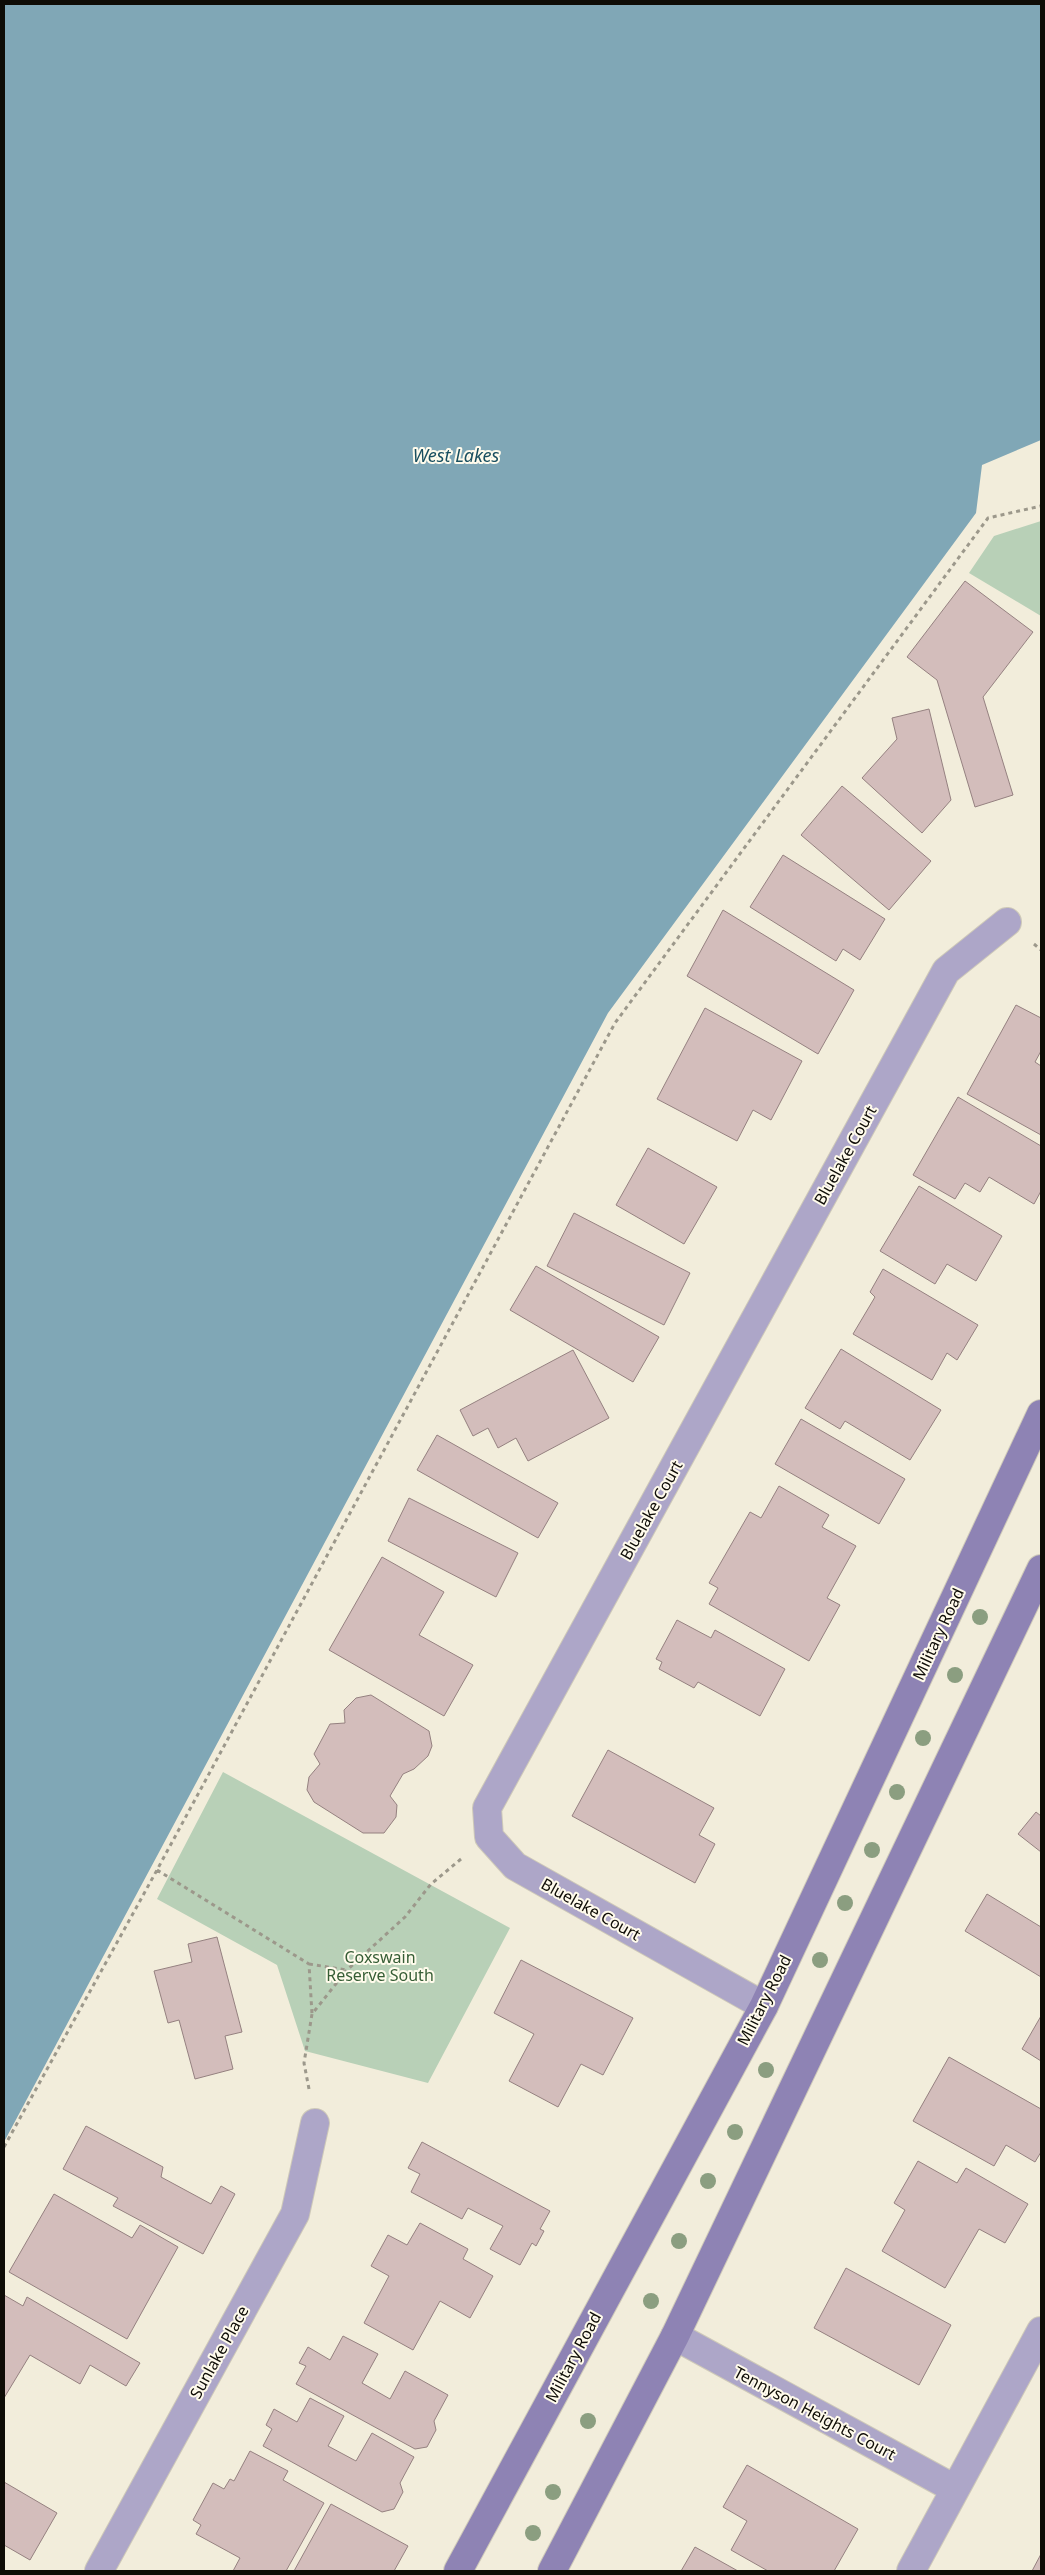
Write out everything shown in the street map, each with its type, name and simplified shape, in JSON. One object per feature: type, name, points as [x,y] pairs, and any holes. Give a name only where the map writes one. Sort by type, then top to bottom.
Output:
[{"type":"main road","name":"Military Road","points":[[458,2571],[764,2006],[1041,1414]]},
{"type":"main road","points":[[552,2571],[675,2336],[1041,1569]]},
{"type":"street","name":"Bluelake Court","points":[[764,2006],[516,1866],[489,1837],[487,1808],[946,971],[1007,922]]},
{"type":"street","name":"Sunlake Place","points":[[99,2571],[295,2214],[315,2123]]},
{"type":"street","points":[[911,2571],[1041,2331]]},
{"type":"street","name":"Tennyson Heights Court","points":[[675,2336],[955,2489]]},
{"type":"path","points":[[4,2147],[157,1870],[615,1023],[988,518],[1041,506]]},
{"type":"path","points":[[312,2014],[347,1970],[405,1917],[431,1884],[489,1837]]},
{"type":"path","points":[[157,1870],[309,1964],[347,1970]]},
{"type":"path","points":[[309,1964],[312,2014],[304,2063],[315,2123]]},
{"type":"green space","points":[[1041,521],[1041,616],[969,573],[994,536]]},
{"type":"green space","name":"Coxswain Reserve South","points":[[223,1772],[510,1928],[428,2083],[305,2051],[277,1965],[157,1899]]},
{"type":"water","name":"West Lakes","points":[[4,4],[1041,4],[1041,440],[982,465],[976,513],[608,1013],[4,2142]]},
{"type":"building","points":[[965,581],[1033,632],[983,697],[1013,795],[975,807],[937,680],[907,657]]},
{"type":"building","points":[[929,709],[951,800],[922,833],[862,778],[897,739],[892,718]]},
{"type":"building","points":[[842,786],[931,861],[889,910],[801,835]]},
{"type":"building","points":[[783,855],[885,919],[860,960],[843,949],[836,961],[750,907]]},
{"type":"building","points":[[723,910],[854,990],[818,1054],[687,976]]},
{"type":"building","points":[[1016,1005],[1041,1018],[1041,1051],[1035,1062],[1041,1066],[1041,1135],[967,1094]]},
{"type":"building","points":[[705,1008],[802,1061],[771,1120],[753,1110],[737,1141],[657,1099]]},
{"type":"building","points":[[958,1097],[1041,1146],[1041,1191],[1034,1204],[989,1177],[980,1192],[965,1183],[955,1199],[913,1175]]},
{"type":"building","points":[[648,1148],[717,1187],[684,1244],[616,1205]]},
{"type":"building","points":[[919,1186],[1002,1236],[976,1281],[947,1264],[935,1284],[880,1251]]},
{"type":"building","points":[[574,1213],[690,1273],[664,1325],[547,1266]]},
{"type":"building","points":[[536,1266],[659,1337],[633,1382],[510,1310]]},
{"type":"building","points":[[883,1269],[978,1325],[957,1360],[947,1353],[932,1380],[853,1334],[875,1297],[870,1292]]},
{"type":"building","points":[[841,1349],[941,1410],[910,1460],[845,1421],[840,1429],[805,1408]]},
{"type":"building","points":[[573,1350],[609,1418],[528,1461],[516,1438],[498,1448],[488,1428],[473,1436],[460,1410]]},
{"type":"building","points":[[801,1419],[905,1479],[879,1524],[775,1464]]},
{"type":"building","points":[[437,1435],[558,1503],[538,1538],[417,1470]]},
{"type":"building","points":[[779,1486],[829,1515],[822,1527],[856,1546],[827,1598],[840,1605],[809,1661],[709,1604],[718,1588],[709,1583],[750,1512],[761,1518]]},
{"type":"building","points":[[409,1498],[518,1553],[496,1597],[388,1541]]},
{"type":"building","points":[[382,1557],[444,1592],[419,1635],[473,1665],[444,1716],[329,1650]]},
{"type":"building","points":[[677,1620],[711,1638],[715,1630],[785,1669],[760,1716],[698,1682],[694,1688],[659,1669],[662,1662],[656,1659]]},
{"type":"building","points":[[371,1695],[429,1731],[432,1746],[428,1756],[414,1769],[403,1774],[390,1796],[397,1805],[396,1817],[384,1833],[363,1833],[314,1802],[307,1790],[309,1777],[320,1764],[314,1754],[330,1724],[345,1723],[344,1710],[356,1698]]},
{"type":"building","points":[[608,1750],[714,1808],[699,1835],[715,1844],[695,1883],[572,1816]]},
{"type":"building","points":[[1036,1812],[1041,1816],[1041,1852],[1018,1834]]},
{"type":"building","points":[[987,1894],[1041,1927],[1041,1977],[965,1931]]},
{"type":"building","points":[[217,1937],[242,2032],[225,2036],[233,2069],[195,2079],[179,2020],[168,2023],[154,1971],[192,1962],[188,1944]]},
{"type":"building","points":[[521,1960],[633,2018],[603,2075],[581,2064],[558,2107],[509,2081],[534,2034],[494,2013]]},
{"type":"building","points":[[1041,2016],[1041,2061],[1022,2049]]},
{"type":"building","points":[[949,2057],[1041,2109],[1041,2152],[1035,2162],[1006,2145],[994,2166],[913,2121]]},
{"type":"building","points":[[86,2126],[163,2167],[161,2177],[211,2204],[221,2186],[235,2194],[203,2254],[113,2206],[118,2198],[63,2169]]},
{"type":"building","points":[[422,2142],[550,2211],[540,2229],[544,2231],[536,2246],[532,2243],[520,2265],[490,2249],[503,2226],[468,2208],[462,2219],[411,2192],[420,2174],[408,2168]]},
{"type":"building","points":[[918,2161],[957,2183],[966,2168],[1028,2204],[1005,2243],[979,2229],[945,2288],[882,2251],[905,2210],[894,2203]]},
{"type":"building","points":[[54,2194],[132,2238],[140,2225],[178,2247],[127,2339],[9,2272]]},
{"type":"building","points":[[420,2223],[468,2249],[463,2259],[493,2276],[470,2318],[440,2301],[413,2350],[364,2323],[389,2276],[371,2266],[388,2235],[407,2245]]},
{"type":"building","points":[[846,2268],[951,2325],[919,2385],[814,2328]]},
{"type":"building","points":[[4,2295],[23,2306],[27,2297],[140,2363],[126,2386],[90,2365],[80,2384],[30,2355],[4,2398]]},
{"type":"building","points":[[343,2336],[378,2354],[362,2383],[390,2399],[405,2371],[448,2395],[434,2421],[436,2430],[427,2447],[415,2449],[296,2384],[306,2366],[299,2363],[308,2347],[330,2360]]},
{"type":"building","points":[[310,2398],[344,2416],[328,2446],[356,2461],[372,2433],[414,2457],[400,2483],[403,2492],[394,2509],[382,2512],[263,2446],[272,2429],[266,2425],[274,2409],[297,2422]]},
{"type":"building","points":[[250,2451],[288,2471],[283,2480],[324,2503],[286,2571],[233,2571],[240,2558],[196,2534],[201,2525],[193,2520],[213,2483],[224,2489],[230,2479],[234,2481]]},
{"type":"building","points":[[747,2465],[858,2529],[834,2571],[768,2571],[731,2550],[747,2521],[723,2507]]},
{"type":"building","points":[[4,2482],[57,2513],[30,2560],[4,2545]]},
{"type":"building","points":[[331,2504],[408,2546],[394,2571],[294,2571]]},
{"type":"building","points":[[695,2547],[738,2571],[681,2571]]},
{"type":"building","points":[[1041,2554],[1041,2571],[1032,2571]]}]
